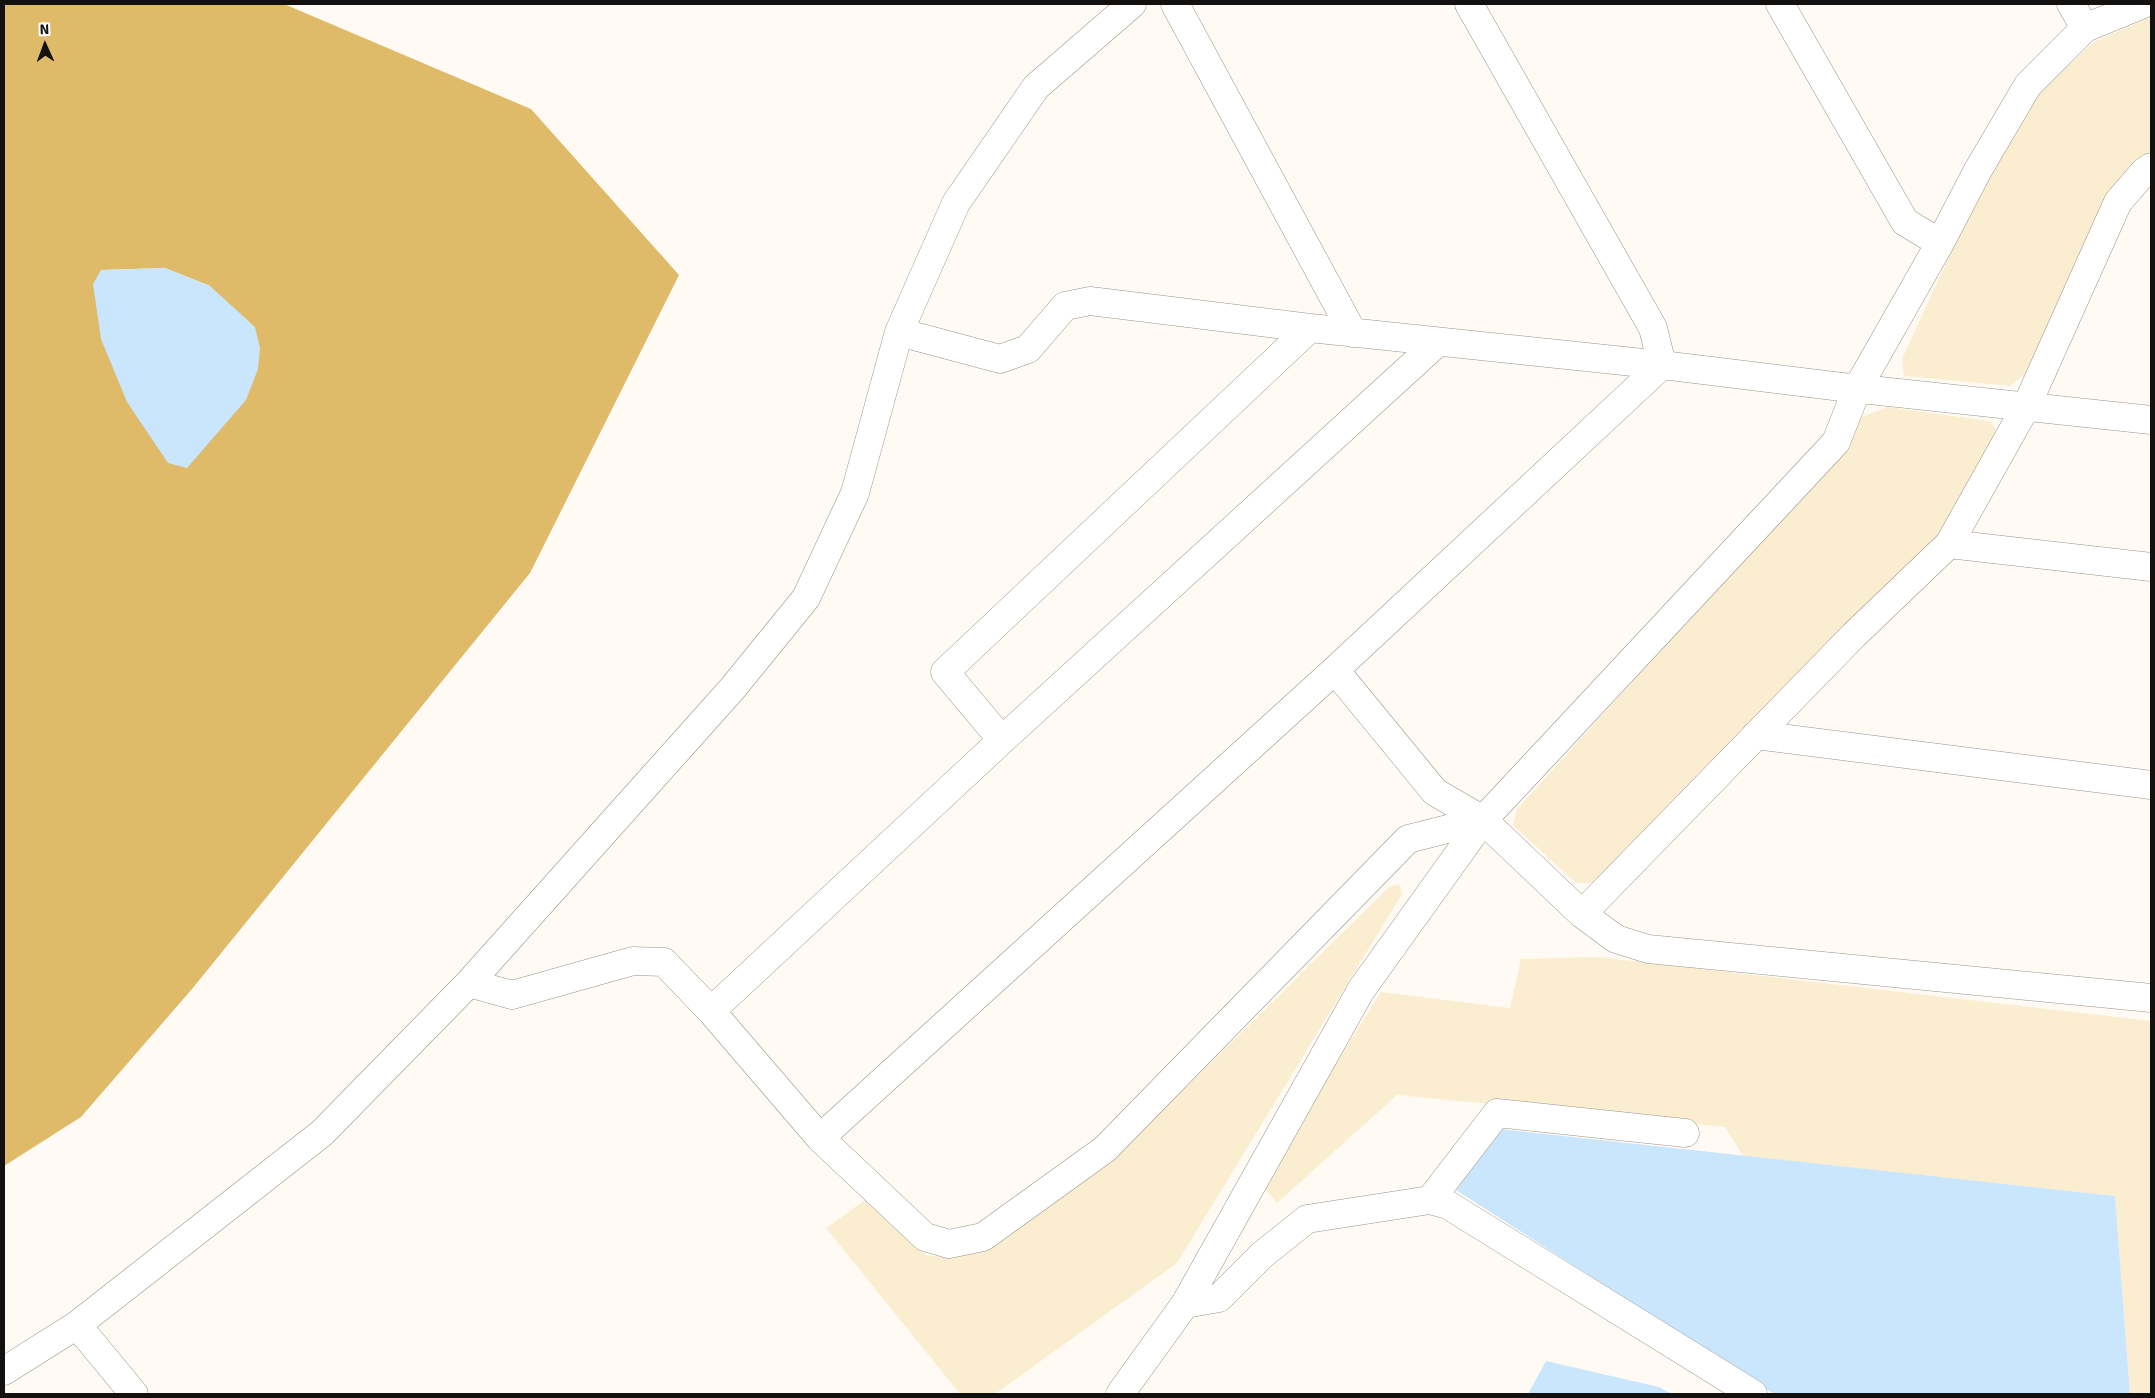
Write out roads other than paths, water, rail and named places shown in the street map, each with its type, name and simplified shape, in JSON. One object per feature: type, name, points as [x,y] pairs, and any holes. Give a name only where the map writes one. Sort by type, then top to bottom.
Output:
[{"type":"street","points":[[4,1372],[77,1325],[322,1133],[469,983],[732,689],[806,598],[855,493],[899,332],[956,204],[1036,87],[1132,4]]},
{"type":"street","points":[[1175,4],[1353,333]]},
{"type":"street","points":[[1469,4],[1653,328],[1662,365]]},
{"type":"street","points":[[1780,4],[1905,222],[1940,243]]},
{"type":"street","points":[[2072,4],[2085,28]]},
{"type":"street","points":[[1120,1394],[1185,1304],[1361,990],[1483,820],[1836,442],[1857,389],[1940,243],[1978,170],[2028,85],[2085,28],[2143,4]]},
{"type":"street","points":[[1582,914],[1854,635],[1949,544],[2027,405],[2118,202],[2149,170]]},
{"type":"street","points":[[899,332],[1000,359],[1028,349],[1066,306],[1090,301],[1353,333],[1662,365],[1857,389],[2027,405],[2151,420]]},
{"type":"street","points":[[1002,740],[945,672],[1310,328]]},
{"type":"street","points":[[711,1011],[1002,740],[1438,342]]},
{"type":"street","points":[[820,1138],[1335,670],[1662,365]]},
{"type":"street","points":[[1949,544],[2151,567]]},
{"type":"street","points":[[1335,670],[1435,792],[1483,820],[1582,914],[1616,939],[1648,949],[2151,998]]},
{"type":"street","points":[[1756,735],[2151,785]]},
{"type":"street","points":[[469,983],[512,995],[633,961],[664,962],[711,1011],[820,1138],[925,1237],[949,1244],[983,1237],[1105,1149],[1408,839],[1483,820]]},
{"type":"street","points":[[1430,1200],[1497,1113],[1685,1133]]},
{"type":"street","points":[[1185,1304],[1219,1298],[1262,1255],[1307,1219],[1430,1200],[1448,1205],[1753,1394]]},
{"type":"street","points":[[77,1325],[134,1394]]},
{"type":"water","points":[[165,268],[210,286],[255,327],[260,348],[258,369],[246,400],[187,468],[168,463],[127,402],[101,339],[93,284],[101,270]]},
{"type":"water","points":[[1499,1129],[2115,1196],[2130,1394],[1774,1394],[1456,1190]]},
{"type":"water","points":[[1546,1361],[1659,1387],[1672,1394],[1528,1394]]}]
